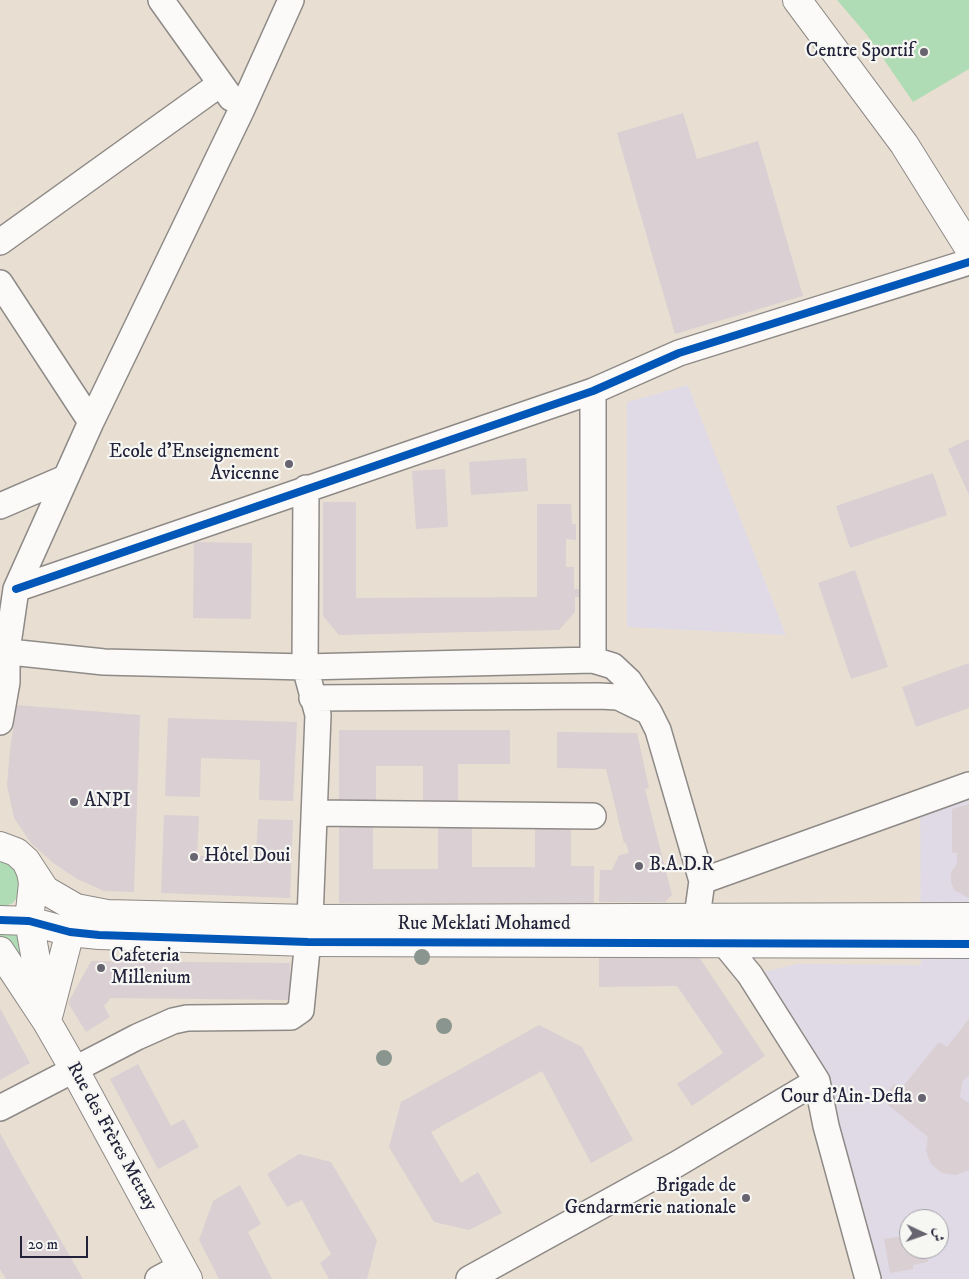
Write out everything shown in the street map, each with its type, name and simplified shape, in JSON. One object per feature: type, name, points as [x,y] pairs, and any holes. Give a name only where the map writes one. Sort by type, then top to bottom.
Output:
[{"type":"street","points":[[161,0],[241,111]]},
{"type":"street","points":[[0,722],[6,682],[4,651],[16,589],[91,422],[241,111],[291,0]]},
{"type":"street","points":[[797,0],[904,144],[969,248]]},
{"type":"street","points":[[0,242],[220,84]]},
{"type":"street","points":[[16,589],[593,391],[679,353],[969,262]]},
{"type":"street","points":[[0,283],[91,422]]},
{"type":"street","points":[[593,391],[594,660]]},
{"type":"street","points":[[0,506],[65,478]]},
{"type":"street","points":[[0,1108],[74,1069],[173,1021],[187,1018],[291,1017],[301,1010],[309,930],[318,716],[305,667],[306,488]]},
{"type":"street","points":[[4,651],[104,662],[305,667],[594,660],[613,666],[629,681],[658,730],[702,881],[697,917]]},
{"type":"street","points":[[312,698],[600,696],[618,697],[648,712]]},
{"type":"street","points":[[702,881],[969,784]]},
{"type":"street","points":[[315,813],[593,816]]},
{"type":"street","points":[[8,849],[31,872],[32,894],[29,921],[46,1022]]},
{"type":"street","name":"Rue Meklati Mohamed","points":[[8,849],[45,890],[76,908],[107,914],[309,930],[723,942],[969,944]]},
{"type":"street","points":[[0,920],[20,912],[32,894]]},
{"type":"street","name":"Rue Meklati Mohamed","points":[[0,920],[29,921],[70,932],[99,935],[697,917],[969,917]]},
{"type":"street","points":[[46,1022],[70,932]]},
{"type":"street","points":[[723,942],[750,975],[817,1081],[826,1126],[868,1279]]},
{"type":"street","name":"Rue des Frères Mettay","points":[[0,951],[74,1069],[185,1272]]},
{"type":"street","points":[[469,1279],[677,1164],[817,1081]]},
{"type":"street","points":[[158,1279],[185,1272]]},
{"type":"shaded area","points":[[688,385],[786,635],[627,627],[627,402]]},
{"type":"shaded area","points":[[969,785],[969,1279],[868,1279],[826,1126],[750,975],[797,964],[921,965],[920,802]]},
{"type":"green space","name":"Centre Sportif","points":[[837,0],[969,0],[969,69],[913,102],[867,35]]},
{"type":"green space","points":[[0,857],[13,863],[21,878],[18,896],[13,903],[0,908]]},
{"type":"green space","points":[[0,932],[25,935],[31,990],[0,939]]},
{"type":"building","points":[[683,113],[697,159],[758,141],[803,296],[675,334],[617,133]]},
{"type":"building","points":[[969,439],[969,495],[948,449]]},
{"type":"building","points":[[526,458],[528,491],[471,495],[469,462]]},
{"type":"building","points":[[445,469],[448,527],[416,529],[412,471]]},
{"type":"building","points":[[933,473],[947,515],[850,548],[836,506]]},
{"type":"building","points":[[323,502],[356,502],[356,598],[537,597],[537,504],[571,504],[572,524],[576,524],[576,540],[566,539],[566,567],[574,567],[574,589],[579,589],[579,597],[575,597],[575,612],[559,630],[339,635],[323,616]]},
{"type":"building","points":[[194,542],[252,543],[251,619],[193,618]]},
{"type":"building","points":[[855,570],[888,667],[851,679],[818,583]]},
{"type":"building","points":[[969,663],[969,708],[916,727],[902,687]]},
{"type":"building","name":"ANPI","points":[[17,705],[140,715],[134,892],[104,891],[77,879],[52,862],[31,843],[14,818],[7,785]]},
{"type":"building","points":[[168,718],[297,722],[293,801],[259,800],[260,760],[201,758],[200,797],[165,796]]},
{"type":"building","points":[[339,730],[510,730],[510,764],[458,764],[458,805],[423,805],[423,766],[376,766],[376,802],[339,802]]},
{"type":"building","points":[[557,732],[637,733],[649,788],[645,789],[672,895],[665,902],[599,902],[600,870],[612,870],[619,855],[629,853],[626,843],[624,843],[606,769],[557,768]]},
{"type":"building","points":[[969,804],[969,898],[954,890],[951,872],[957,864],[957,853],[952,853],[952,809]]},
{"type":"building","name":"Hôtel Doui","points":[[164,815],[199,816],[197,856],[256,858],[258,819],[293,820],[290,898],[161,893]]},
{"type":"building","points":[[339,827],[373,827],[373,869],[438,869],[438,828],[472,828],[472,867],[535,867],[535,827],[571,827],[571,866],[594,866],[594,903],[339,903]]},
{"type":"building","points":[[697,954],[765,1056],[692,1106],[677,1084],[723,1053],[677,986],[599,987],[599,955]]},
{"type":"building","points":[[91,961],[290,963],[290,1000],[111,998],[104,1006],[110,1017],[86,1032],[68,1003]]},
{"type":"building","points":[[0,1008],[30,1063],[0,1080]]},
{"type":"building","name":"Cour d'Ain-Defla","points":[[969,1019],[969,1075],[962,1082],[960,1097],[969,1103],[969,1170],[956,1175],[942,1173],[931,1164],[926,1151],[928,1137],[882,1100],[894,1084],[901,1089],[939,1042],[947,1047]]},
{"type":"building","points":[[539,1025],[582,1047],[633,1140],[591,1163],[542,1071],[431,1132],[461,1183],[478,1172],[502,1213],[469,1230],[434,1222],[389,1147],[401,1102]]},
{"type":"building","points":[[138,1064],[171,1126],[184,1119],[199,1147],[158,1169],[110,1079]]},
{"type":"building","points":[[0,1133],[83,1279],[6,1279],[0,1269]]},
{"type":"building","points":[[299,1154],[331,1162],[377,1240],[367,1279],[329,1279],[320,1263],[331,1254],[302,1200],[287,1207],[267,1174]]},
{"type":"building","points":[[240,1185],[261,1224],[248,1232],[272,1279],[219,1279],[199,1240],[213,1201]]},
{"type":"building","points":[[899,1237],[899,1259],[928,1259],[928,1262],[913,1265],[913,1269],[890,1273],[884,1239]]},
{"type":"cycle path","points":[[16,589],[593,391],[679,353],[969,262]]},
{"type":"cycle path","points":[[0,920],[29,921],[70,932],[99,935],[308,942],[969,944]]},
{"type":"place","name":"Centre Sportif","points":[[924,52]]},
{"type":"place","name":"Ecole d'Enseignement Avicenne","points":[[289,464]]},
{"type":"place","name":"ANPI","points":[[74,802]]},
{"type":"place","name":"Hôtel Doui","points":[[194,857]]},
{"type":"place","name":"B.A.D.R","points":[[639,866]]},
{"type":"place","name":"Cafeteria Millenium","points":[[101,968]]},
{"type":"place","name":"Cour d'Ain-Defla","points":[[922,1098]]},
{"type":"place","name":"Brigade de Gendarmerie nationale","points":[[746,1198]]}]
